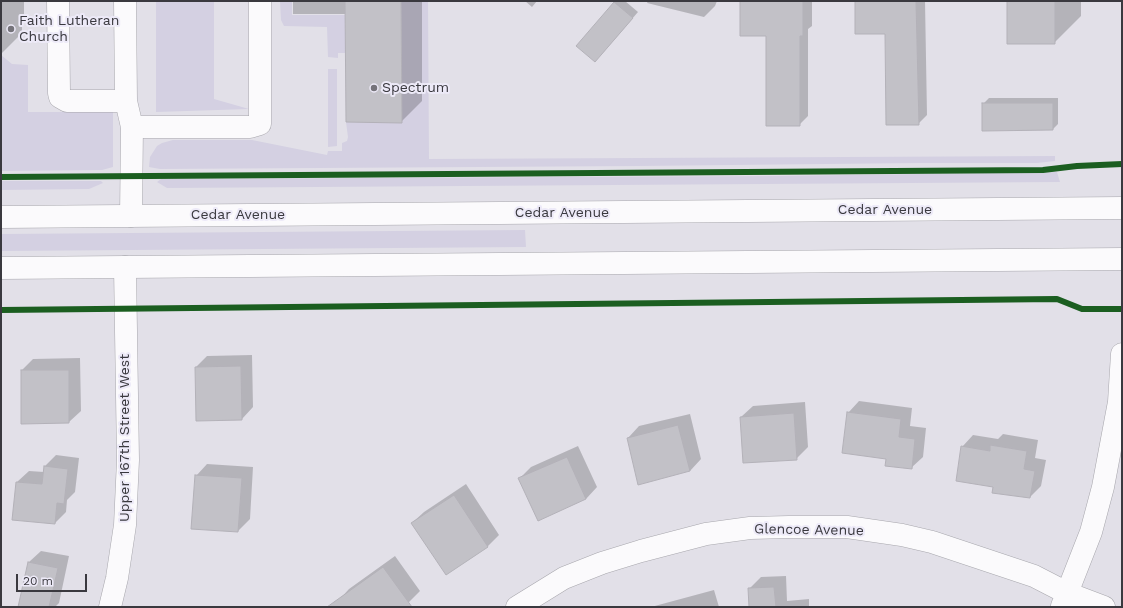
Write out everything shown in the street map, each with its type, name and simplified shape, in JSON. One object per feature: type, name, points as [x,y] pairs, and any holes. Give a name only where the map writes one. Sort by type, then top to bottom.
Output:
[{"type":"main road","points":[[58,1],[60,97],[67,101],[126,101]]},
{"type":"main road","points":[[125,1],[126,101],[132,127],[131,216]]},
{"type":"main road","points":[[132,127],[250,127],[260,124],[260,1]]},
{"type":"main road","name":"Cedar Avenue","points":[[1,217],[1122,208]]},
{"type":"main road","points":[[1,268],[1122,259]]},
{"type":"main road","name":"Upper 167th Street West","points":[[110,607],[117,578],[125,526],[128,460],[125,267]]},
{"type":"main road","points":[[1064,600],[1091,532],[1103,487],[1119,402],[1122,354]]},
{"type":"main road","name":"Glencoe Avenue","points":[[517,607],[564,578],[602,563],[641,551],[706,534],[750,528],[789,527],[847,527],[902,535],[984,558],[1034,576],[1064,600],[1104,607]]},
{"type":"shaded area","points":[[156,1],[214,1],[214,99],[249,109],[156,112]]},
{"type":"shaded area","points":[[280,1],[292,1],[292,15],[345,15],[346,53],[338,53],[338,58],[328,57],[327,27],[284,26],[281,20]]},
{"type":"shaded area","points":[[401,1],[428,1],[429,159],[1055,156],[1055,161],[1037,163],[638,166],[160,169],[149,167],[150,157],[157,146],[173,140],[252,140],[327,155],[328,151],[342,151],[342,143],[347,141],[348,137],[346,122],[402,122]]},
{"type":"shaded area","points":[[1,55],[12,64],[28,65],[28,112],[113,112],[113,167],[102,170],[1,171]]},
{"type":"shaded area","points":[[328,69],[337,69],[337,146],[328,147]]},
{"type":"shaded area","points":[[1057,172],[1060,182],[167,188],[157,182],[161,179],[778,176]]},
{"type":"shaded area","points":[[1,181],[101,181],[103,183],[89,189],[1,190]]},
{"type":"shaded area","points":[[525,230],[526,247],[1,251],[1,234]]},
{"type":"building","name":"Spectrum","points":[[345,1],[401,1],[402,123],[346,122]]},
{"type":"building","points":[[740,1],[803,1],[803,36],[800,36],[800,126],[766,126],[766,36],[740,36]]},
{"type":"building","points":[[855,1],[916,1],[919,125],[886,125],[885,34],[855,34]]},
{"type":"building","points":[[1007,1],[1055,1],[1055,44],[1007,44]]},
{"type":"building","points":[[614,2],[633,18],[595,62],[576,46]]},
{"type":"building","points":[[982,103],[1053,103],[1053,130],[982,131]]},
{"type":"building","points":[[241,366],[242,420],[196,421],[195,367]]},
{"type":"building","points":[[21,370],[69,370],[69,423],[21,424]]},
{"type":"building","points":[[847,412],[901,419],[899,437],[915,439],[912,469],[885,466],[886,459],[842,453]]},
{"type":"building","points":[[794,413],[797,460],[743,463],[740,417]]},
{"type":"building","points":[[678,425],[690,471],[638,485],[627,438]]},
{"type":"building","points":[[990,445],[1027,451],[1024,469],[1035,471],[1030,498],[992,493],[993,487],[956,481],[961,446],[990,451]]},
{"type":"building","points":[[567,457],[586,499],[538,521],[518,478]]},
{"type":"building","points":[[44,466],[68,469],[64,504],[57,503],[55,524],[12,520],[16,482],[42,484]]},
{"type":"building","points":[[195,475],[242,478],[238,532],[191,529]]},
{"type":"building","points":[[454,495],[488,547],[446,575],[411,523]]},
{"type":"building","points":[[28,562],[58,568],[49,607],[18,607]]},
{"type":"building","points":[[383,567],[412,607],[327,607]]},
{"type":"building","points":[[774,587],[776,607],[749,607],[748,588]]},
{"type":"cycle path","points":[[1,177],[1043,170],[1077,166],[1122,164]]},
{"type":"cycle path","points":[[1,310],[1057,299],[1082,309],[1122,309]]},
{"type":"place","name":"Faith Lutheran Church","points":[[11,29]]},
{"type":"place","name":"Spectrum","points":[[374,88]]}]
